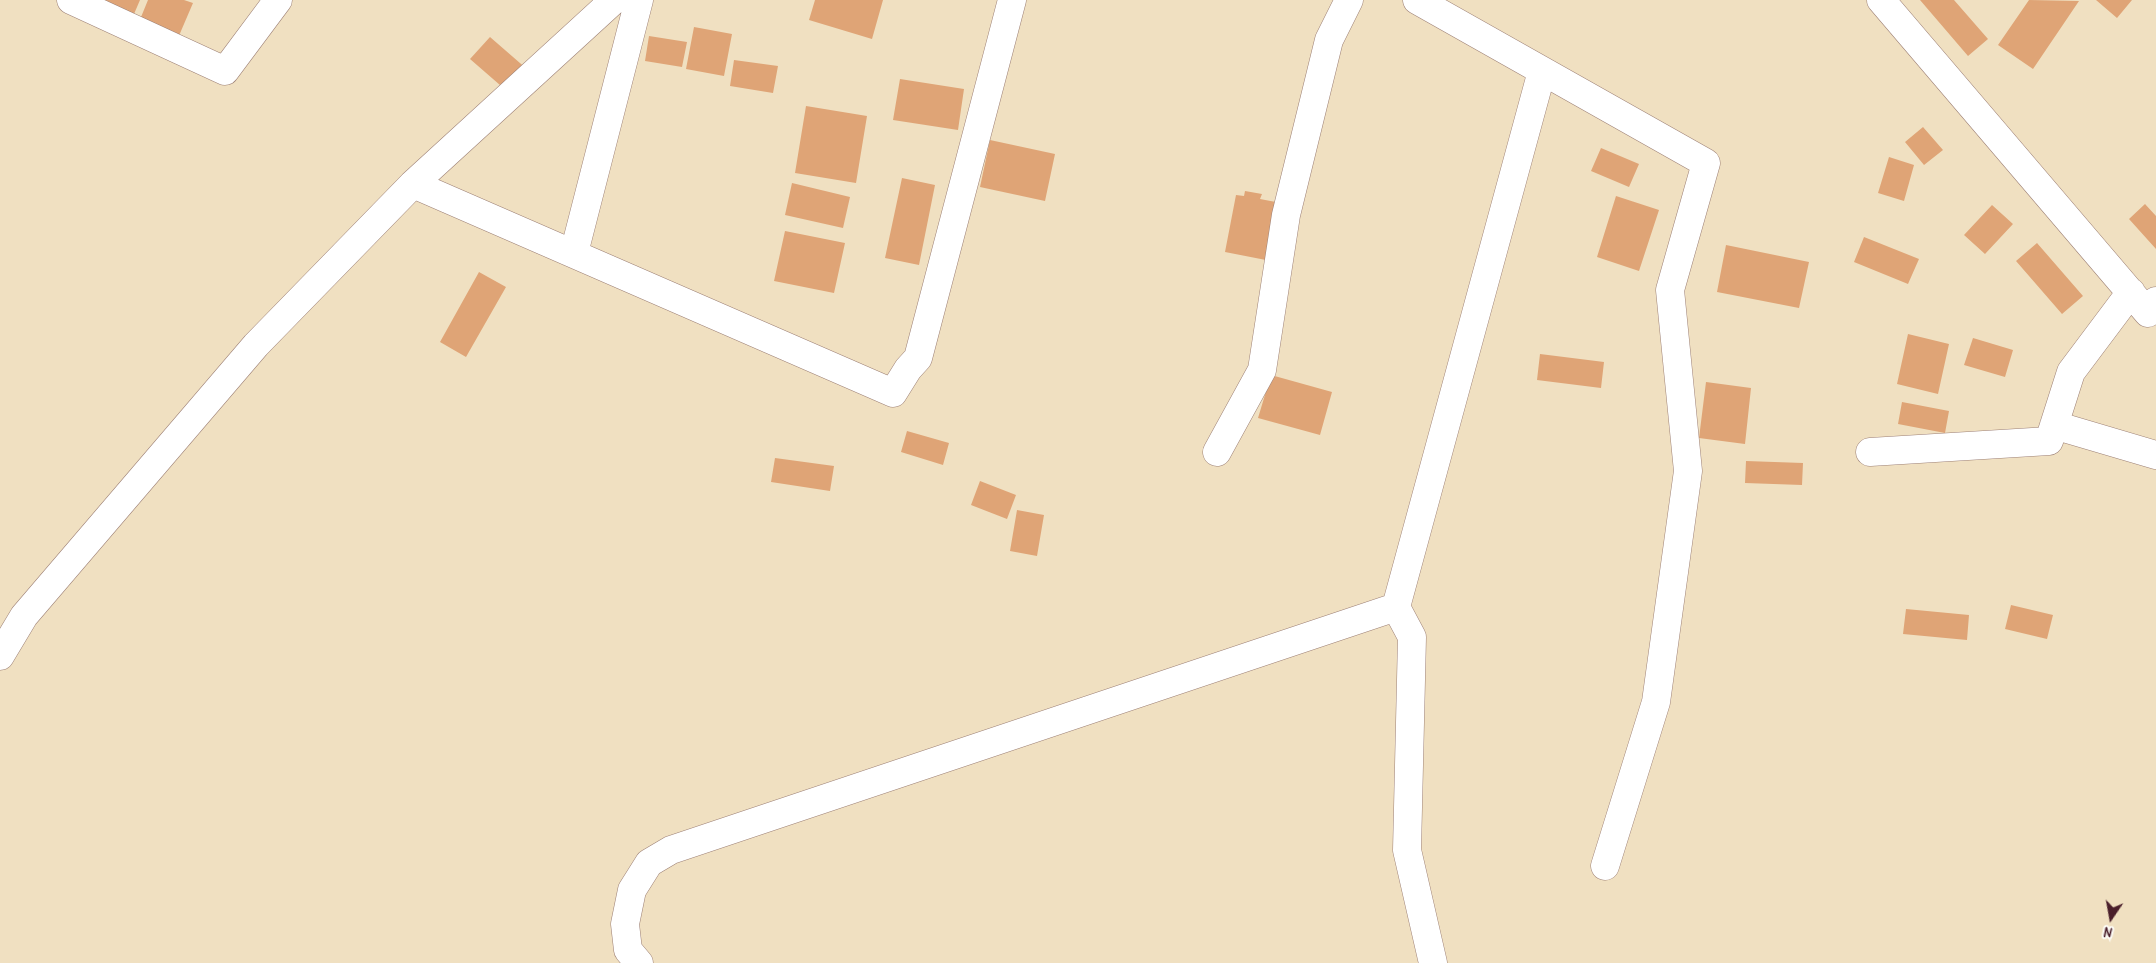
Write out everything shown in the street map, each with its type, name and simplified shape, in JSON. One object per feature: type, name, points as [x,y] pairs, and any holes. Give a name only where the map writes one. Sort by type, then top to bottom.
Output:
[{"type":"street","points":[[71,0],[225,71],[278,0]]},
{"type":"street","points":[[0,656],[24,616],[256,345],[413,184],[614,0]]},
{"type":"street","points":[[574,253],[639,0]]},
{"type":"street","points":[[413,184],[893,394],[908,369],[918,358],[1012,0]]},
{"type":"street","points":[[1217,452],[1262,370],[1286,215],[1329,40],[1349,0]]},
{"type":"street","points":[[1881,0],[2148,312],[2156,301]]},
{"type":"street","points":[[1427,2],[1542,71],[1706,163],[1670,290],[1688,470],[1656,702],[1605,866]]},
{"type":"street","points":[[1433,963],[1407,850],[1412,637],[1396,607],[1542,71]]},
{"type":"street","points":[[1870,452],[2049,441],[2071,372],[2130,292]]},
{"type":"street","points":[[2054,425],[2156,455]]},
{"type":"street","points":[[638,963],[628,950],[625,924],[632,890],[648,862],[671,850],[1396,607]]},
{"type":"building","points":[[100,0],[140,0],[134,14]]},
{"type":"building","points":[[148,0],[184,0],[193,3],[178,38],[139,22]]},
{"type":"building","points":[[815,0],[883,0],[872,39],[809,20]]},
{"type":"building","points":[[1920,0],[1954,0],[1988,39],[1968,56]]},
{"type":"building","points":[[2029,0],[2079,1],[2033,69],[1998,45]]},
{"type":"building","points":[[2096,0],[2132,0],[2117,18]]},
{"type":"building","points":[[694,27],[732,34],[724,76],[686,69]]},
{"type":"building","points":[[649,36],[687,42],[682,67],[645,61]]},
{"type":"building","points":[[490,37],[528,70],[508,92],[470,59]]},
{"type":"building","points":[[734,60],[778,66],[773,93],[730,86]]},
{"type":"building","points":[[900,79],[964,89],[958,130],[893,120]]},
{"type":"building","points":[[806,106],[867,116],[856,183],[795,173]]},
{"type":"building","points":[[1923,127],[1943,150],[1924,165],[1905,142]]},
{"type":"building","points":[[990,140],[1055,154],[1045,201],[980,187]]},
{"type":"building","points":[[1601,148],[1639,164],[1629,187],[1591,171]]},
{"type":"building","points":[[1889,157],[1914,165],[1904,201],[1878,193]]},
{"type":"building","points":[[902,178],[935,185],[919,265],[885,258]]},
{"type":"building","points":[[792,183],[850,197],[843,228],[785,215]]},
{"type":"building","points":[[1245,191],[1262,194],[1260,199],[1281,203],[1271,261],[1225,252],[1236,195],[1244,196]]},
{"type":"building","points":[[1616,196],[1659,210],[1639,271],[1597,257]]},
{"type":"building","points":[[2145,204],[2156,216],[2156,249],[2129,219]]},
{"type":"building","points":[[1992,205],[2013,224],[1985,254],[1964,235]]},
{"type":"building","points":[[785,231],[845,243],[834,293],[774,281]]},
{"type":"building","points":[[1864,237],[1919,259],[1908,284],[1854,262]]},
{"type":"building","points":[[2037,243],[2083,296],[2062,314],[2016,261]]},
{"type":"building","points":[[1726,245],[1809,262],[1799,308],[1717,292]]},
{"type":"building","points":[[479,272],[506,287],[466,357],[440,342]]},
{"type":"building","points":[[1908,334],[1949,344],[1938,394],[1897,384]]},
{"type":"building","points":[[1973,338],[2013,350],[2005,377],[1964,365]]},
{"type":"building","points":[[1540,354],[1604,362],[1601,388],[1537,380]]},
{"type":"building","points":[[1271,375],[1332,392],[1320,435],[1258,418]]},
{"type":"building","points":[[1706,382],[1751,388],[1745,444],[1699,438]]},
{"type":"building","points":[[1902,402],[1949,411],[1945,433],[1898,424]]},
{"type":"building","points":[[907,431],[949,443],[943,465],[901,452]]},
{"type":"building","points":[[775,458],[834,466],[830,491],[771,482]]},
{"type":"building","points":[[1746,461],[1803,463],[1802,485],[1745,483]]},
{"type":"building","points":[[980,481],[1016,495],[1007,519],[971,505]]},
{"type":"building","points":[[1017,510],[1044,515],[1037,556],[1010,551]]},
{"type":"building","points":[[2011,605],[2053,615],[2047,639],[2005,629]]},
{"type":"building","points":[[1906,609],[1969,615],[1967,640],[1903,634]]}]
